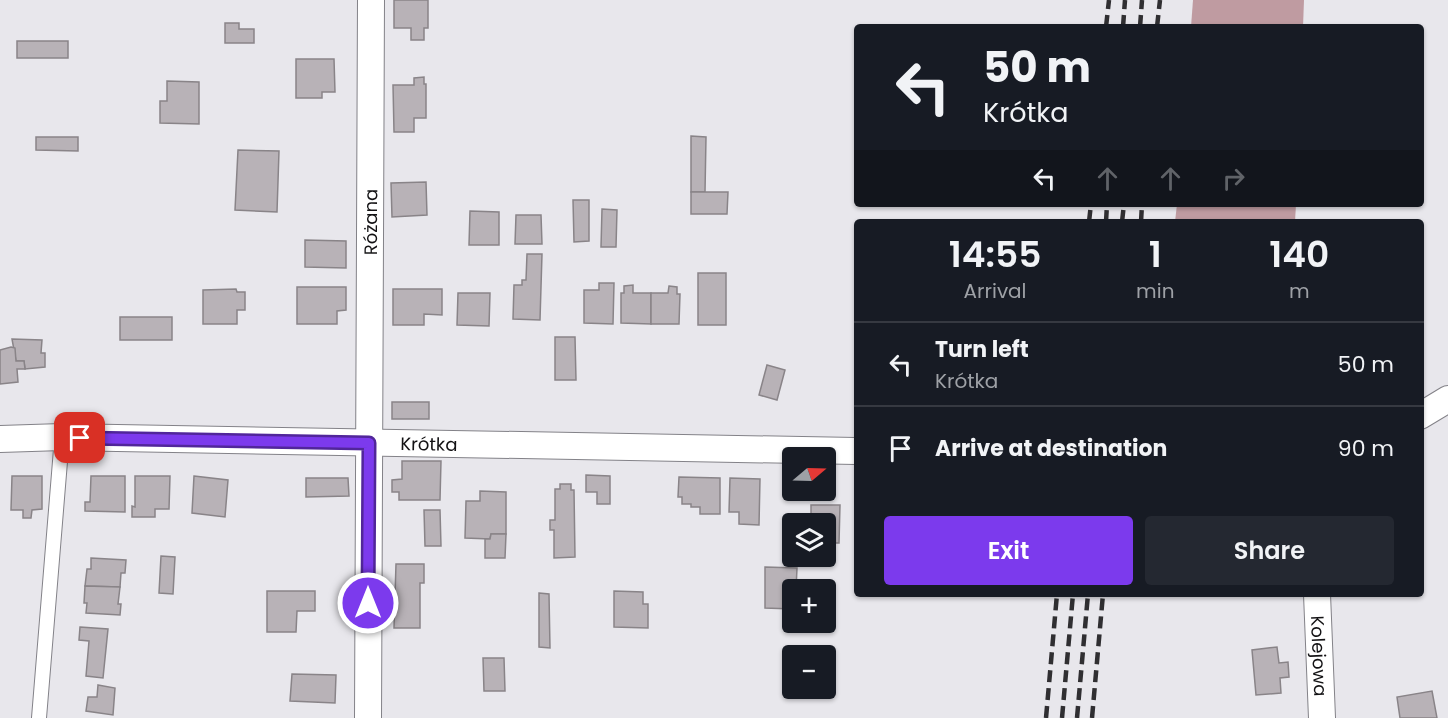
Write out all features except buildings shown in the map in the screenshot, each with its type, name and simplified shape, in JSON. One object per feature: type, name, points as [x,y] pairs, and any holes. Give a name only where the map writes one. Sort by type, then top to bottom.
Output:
[{"type":"street","name":"Różana","points":[[368,718],[371,0]]},
{"type":"street","points":[[1424,414],[1448,399]]},
{"type":"street","name":"Krótka","points":[[0,439],[62,437],[854,451]]},
{"type":"street","name":"Kolejowa","points":[[1317,597],[1322,718]]},
{"type":"lane","points":[[39,718],[62,437]]},
{"type":"shaded area","points":[[1193,0],[1304,0],[1303,24],[1191,24]]},
{"type":"shaded area","points":[[1177,207],[1296,207],[1295,219],[1175,219]]},
{"type":"railway","points":[[1106,24],[1109,0]]},
{"type":"railway","points":[[1123,24],[1125,0]]},
{"type":"railway","points":[[1140,24],[1142,0]]},
{"type":"railway","points":[[1157,24],[1160,0]]},
{"type":"railway","points":[[1089,219],[1091,207]]},
{"type":"railway","points":[[1106,219],[1107,207]]},
{"type":"railway","points":[[1122,219],[1124,207]]},
{"type":"railway","points":[[1141,219],[1142,207]]},
{"type":"railway","points":[[1046,718],[1057,597]]},
{"type":"railway","points":[[1062,718],[1073,597]]},
{"type":"railway","points":[[1077,718],[1088,597]]},
{"type":"railway","points":[[1092,718],[1103,597]]},
{"type":"route","points":[[80,438],[369,443],[368,603]]}]
